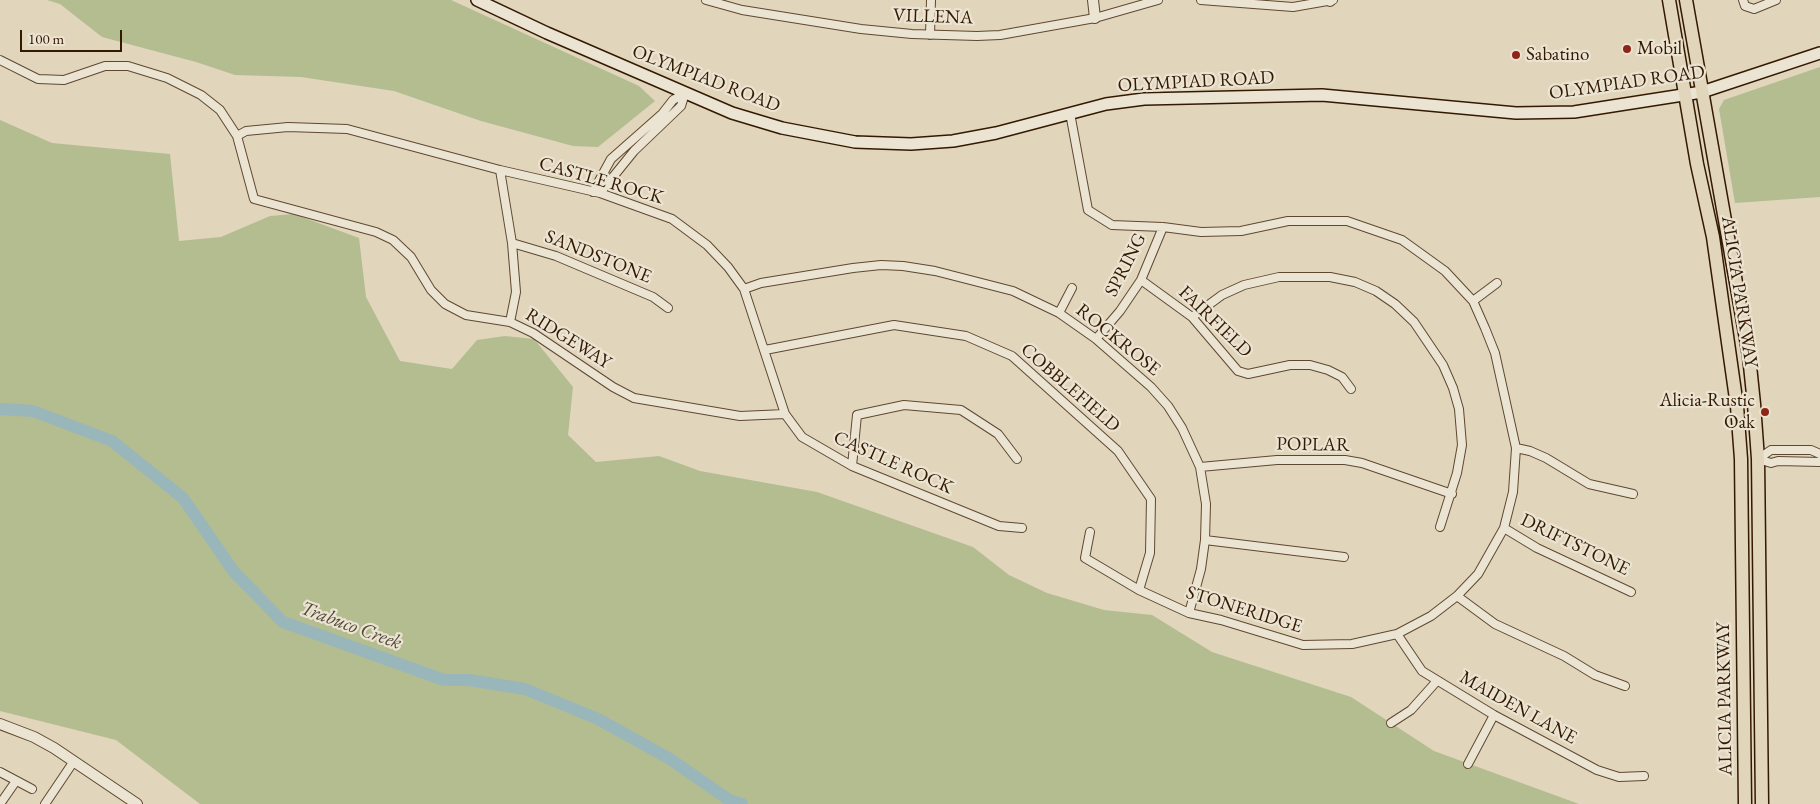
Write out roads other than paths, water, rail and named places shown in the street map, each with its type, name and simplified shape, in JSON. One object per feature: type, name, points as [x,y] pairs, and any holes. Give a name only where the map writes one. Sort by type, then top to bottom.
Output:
[{"type":"main road","name":"OLYMPIAD ROAD","points":[[477,0],[685,94],[765,123],[818,136],[855,142],[911,144],[953,141],[996,133],[1106,104],[1144,98],[1322,95],[1516,113],[1554,113],[1702,92],[1820,53]]},
{"type":"main road","name":"ALICIA PARKWAY","points":[[1669,0],[1727,329],[1737,406],[1741,459],[1745,804]]},
{"type":"main road","name":"ALICIA PARKWAY","points":[[1686,0],[1749,356],[1758,458],[1762,804]]},
{"type":"main road","points":[[1741,459],[1758,458]]},
{"type":"street","name":"VILLENA","points":[[706,0],[742,10],[891,33],[1000,35],[1095,18],[1158,0]]},
{"type":"street","points":[[930,34],[931,0]]},
{"type":"street","points":[[1093,0],[1095,18]]},
{"type":"street","points":[[1201,0],[1285,7],[1331,0]]},
{"type":"street","points":[[1743,0],[1749,9],[1754,9],[1776,0]]},
{"type":"street","points":[[0,60],[38,79],[64,80],[105,66],[128,66],[167,78],[202,95],[220,110],[237,136]]},
{"type":"street","points":[[596,193],[604,170],[617,153],[661,114],[673,100],[685,94]]},
{"type":"street","points":[[596,193],[614,176],[634,151],[681,106],[685,94]]},
{"type":"street","name":"STONERIDGE","points":[[1070,113],[1088,210],[1112,225],[1163,227],[1201,232],[1242,231],[1288,220],[1347,221],[1402,240],[1446,271],[1473,301],[1495,353],[1516,448],[1513,492],[1504,528],[1478,574],[1457,596],[1431,616],[1397,634],[1352,644],[1303,645],[1221,620],[1189,613],[1139,590],[1085,558],[1090,532]]},
{"type":"street","points":[[661,114],[668,120]]},
{"type":"street","name":"CASTLE ROCK","points":[[237,136],[246,131],[288,127],[347,129],[500,170],[596,193],[672,219],[706,245],[728,267],[744,289],[785,414],[802,437],[852,466],[999,526],[1022,528]]},
{"type":"street","name":"RIDGEWAY","points":[[237,136],[254,199],[376,232],[393,240],[410,257],[430,290],[445,304],[466,314],[510,322],[533,333],[613,387],[634,398],[740,416],[785,414]]},
{"type":"street","points":[[500,170],[512,243],[516,292],[510,322]]},
{"type":"street","points":[[604,170],[614,176]]},
{"type":"street","name":"SPRING","points":[[1096,339],[1120,311],[1141,280],[1163,227]]},
{"type":"street","name":"SANDSTONE","points":[[512,243],[548,253],[653,297],[668,308]]},
{"type":"street","name":"ROCKROSE","points":[[744,289],[761,284],[852,268],[881,265],[902,266],[943,273],[1013,291],[1059,314],[1096,339],[1151,387],[1168,406],[1182,428],[1200,467],[1206,504],[1205,540],[1189,613]]},
{"type":"street","points":[[1192,317],[1222,295],[1244,285],[1294,276],[1330,277],[1355,282],[1395,304],[1418,328],[1443,365],[1453,388],[1459,409],[1462,445],[1452,494],[1440,527]]},
{"type":"street","name":"FAIRFIELD","points":[[1141,280],[1192,317],[1238,371],[1248,374],[1290,364],[1310,365],[1328,370],[1342,377],[1351,389]]},
{"type":"street","points":[[1473,301],[1497,282]]},
{"type":"street","points":[[1059,314],[1072,288]]},
{"type":"street","name":"COBBLEFIELD","points":[[765,350],[894,325],[966,336],[1012,356],[1118,451],[1151,499],[1150,553],[1139,590]]},
{"type":"street","points":[[852,466],[857,415],[904,404],[961,410],[998,434],[1017,460]]},
{"type":"street","points":[[1516,448],[1530,451],[1546,458],[1589,484],[1633,494]]},
{"type":"street","points":[[1758,458],[1771,450],[1803,450],[1820,454]]},
{"type":"street","points":[[1803,450],[1807,462]]},
{"type":"street","points":[[1758,458],[1771,463],[1778,461],[1820,462]]},
{"type":"street","name":"POPLAR","points":[[1200,467],[1277,460],[1344,460],[1362,463],[1452,494]]},
{"type":"street","name":"DRIFTSTONE","points":[[1504,528],[1537,548],[1631,592]]},
{"type":"street","points":[[1205,540],[1344,557]]},
{"type":"street","points":[[1457,596],[1495,624],[1564,656],[1596,675],[1625,686]]},
{"type":"street","name":"MAIDEN LANE","points":[[1397,634],[1422,671],[1436,682],[1597,770],[1619,777],[1644,776]]},
{"type":"street","points":[[1392,723],[1411,710],[1436,682]]},
{"type":"street","points":[[1468,764],[1494,715]]},
{"type":"street","points":[[0,724],[34,737],[74,761],[137,804]]},
{"type":"street","points":[[47,803],[74,761]]},
{"type":"street","points":[[0,772],[32,789]]},
{"type":"street","points":[[0,804],[16,780]]},
{"type":"waterway","name":"Trabuco Creek","points":[[0,409],[33,411],[112,441],[183,498],[234,572],[283,622],[444,680],[469,680],[525,689],[598,719],[670,759],[729,800],[742,804]]},
{"type":"place","name":"Mobil","points":[[1627,49]]},
{"type":"place","name":"Sabatino","points":[[1516,55]]},
{"type":"place","name":"Alicia-Rustic Oak","points":[[1765,412]]}]
